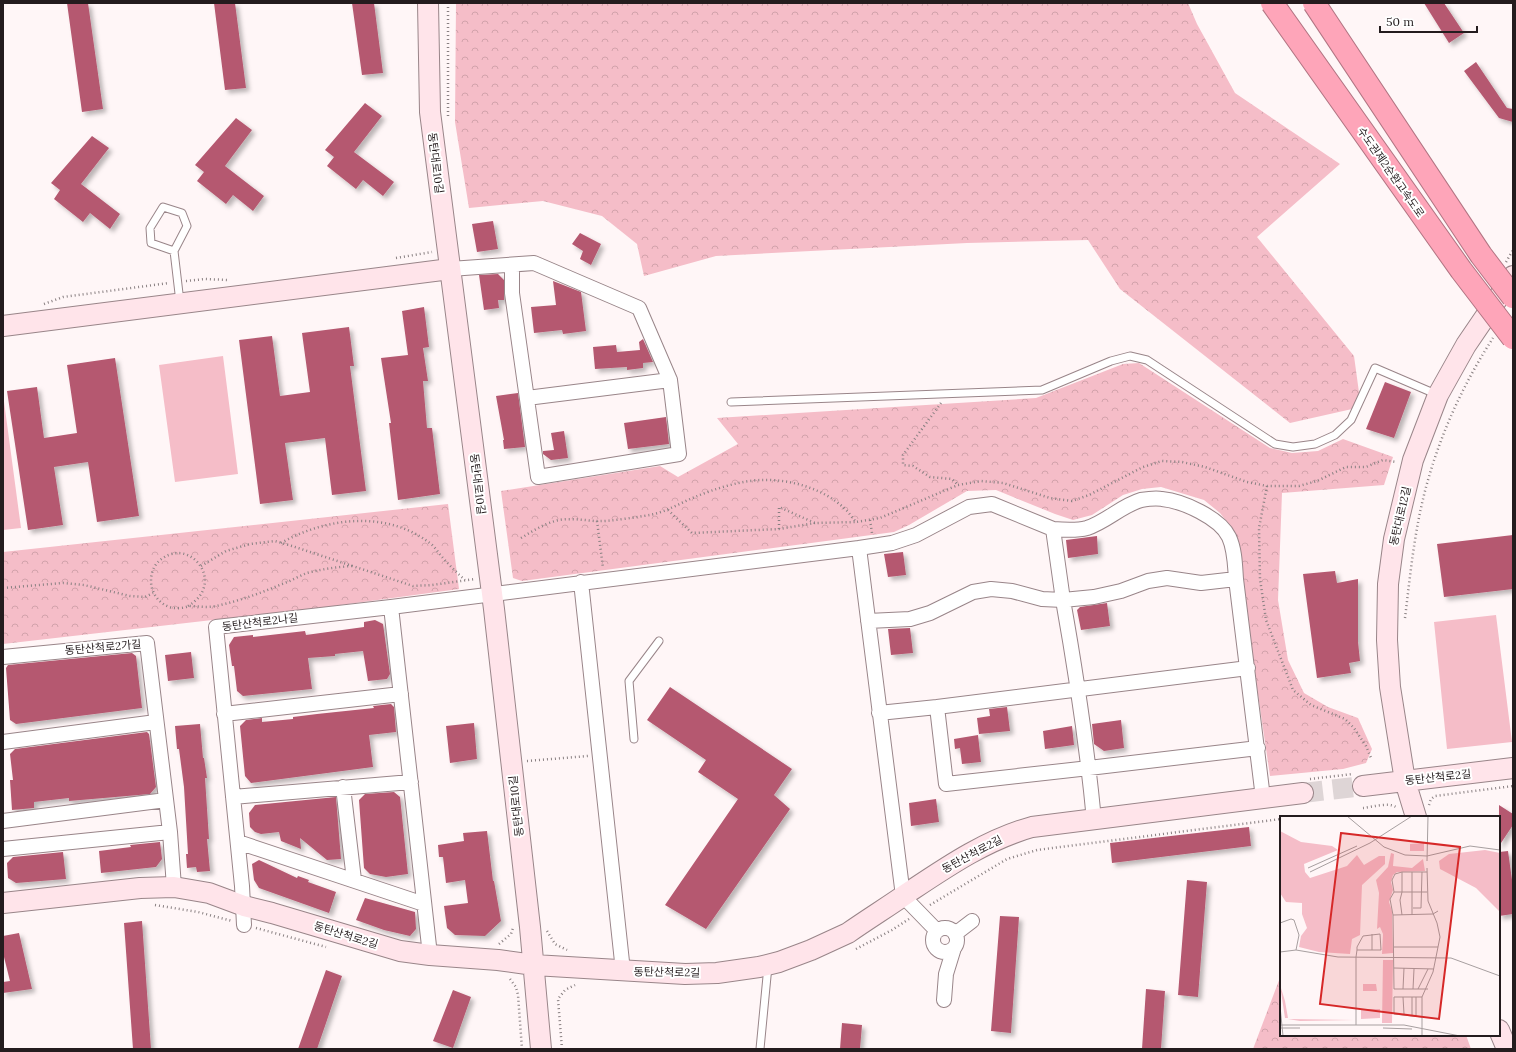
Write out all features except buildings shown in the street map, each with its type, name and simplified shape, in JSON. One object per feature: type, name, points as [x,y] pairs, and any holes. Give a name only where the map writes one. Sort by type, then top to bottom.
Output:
[{"type":"highway","name":"수도권제2순환고속도로","points":[[1272,3],[1460,270],[1504,337]]},
{"type":"highway","points":[[1314,3],[1481,255],[1513,297]]},
{"type":"street","name":"동탄대로10길","points":[[428,3],[430,112],[450,269],[484,595],[534,964],[541,1049]]},
{"type":"street","points":[[3,326],[450,269],[512,264],[534,263],[639,308],[670,380],[680,454],[538,477],[512,293],[512,264]]},
{"type":"street","name":"동탄대로12길","points":[[1415,812],[1404,781],[1390,687],[1387,640],[1388,584],[1394,539],[1413,460],[1438,395],[1509,269]]},
{"type":"street","points":[[527,398],[670,380]]},
{"type":"street","name":"동탄산척로2나길","points":[[244,916],[216,627],[391,607],[892,543],[916,535],[970,506],[992,504],[1053,529],[1070,531],[1086,528],[1141,500],[1162,498],[1193,508],[1216,520],[1229,537],[1234,554],[1263,798]]},
{"type":"street","points":[[1053,529],[1062,600],[1078,689],[1089,768],[1094,820]]},
{"type":"street","points":[[859,548],[903,896],[937,931]]},
{"type":"street","points":[[868,621],[910,619],[948,605],[973,592],[991,589],[1012,591],[1042,599],[1062,600],[1094,597],[1121,591],[1148,581],[1167,578],[1201,583],[1236,580]]},
{"type":"street","points":[[581,582],[623,971]]},
{"type":"street","points":[[391,607],[430,955]]},
{"type":"street","name":"동탄산척로2가길","points":[[3,657],[147,643],[170,832],[174,887]]},
{"type":"street","points":[[879,713],[1248,668]]},
{"type":"street","points":[[224,714],[401,694]]},
{"type":"street","points":[[937,707],[946,784],[1258,748]]},
{"type":"street","points":[[3,742],[156,722]]},
{"type":"street","name":"동탄산척로2길","points":[[1359,780],[1404,781],[1513,768]]},
{"type":"street","points":[[233,797],[411,782]]},
{"type":"street","name":"동탄산척로2길","points":[[3,903],[140,888],[174,887],[209,893],[244,916],[272,913],[400,951],[430,955],[623,971],[685,974],[739,970],[768,965],[810,950],[841,936],[949,865],[975,850],[1014,832],[1032,827],[1263,798],[1305,786]]},
{"type":"street","points":[[343,787],[354,880]]},
{"type":"street","points":[[3,821],[166,800]]},
{"type":"street","points":[[3,849],[170,832]]},
{"type":"street","points":[[238,842],[424,904]]},
{"type":"street","points":[[955,934],[972,921]]},
{"type":"street","points":[[944,1000],[946,974],[957,941],[955,934],[945,928],[937,931],[933,941],[936,949],[939,951],[946,974]]},
{"type":"street","points":[[939,951],[947,952],[954,948]]},
{"type":"street","points":[[1500,1032],[1507,1049]]},
{"type":"lane","points":[[174,251],[151,243],[150,228],[163,208],[182,213],[188,226],[174,251],[180,304]]},
{"type":"lane","points":[[731,402],[1042,390],[1111,361],[1130,356],[1147,360],[1275,444],[1293,447],[1315,444],[1335,435],[1351,420],[1375,368],[1438,395]]},
{"type":"lane","points":[[634,739],[630,682],[659,641]]},
{"type":"lane","points":[[760,1049],[768,965]]},
{"type":"path","points":[[448,3],[448,120]]},
{"type":"path","points":[[393,258],[432,253],[431,245]]},
{"type":"path","points":[[1509,269],[1513,250]]},
{"type":"path","points":[[37,306],[62,297],[205,278],[236,280]]},
{"type":"path","points":[[1405,619],[1418,524],[1434,460],[1463,390],[1478,362],[1504,337]]},
{"type":"path","points":[[943,400],[903,455],[903,464],[913,466],[930,477],[952,479],[958,485]]},
{"type":"path","points":[[668,510],[692,534],[779,529],[815,523],[856,522],[880,518],[958,485],[981,481],[1003,483],[1050,498],[1072,501],[1089,495],[1143,467],[1162,461],[1182,462],[1205,467],[1247,482],[1267,486],[1299,486],[1317,481],[1346,466],[1366,467],[1384,460],[1400,463]]},
{"type":"path","points":[[521,538],[540,526],[559,520],[579,519],[597,521],[650,515],[668,510],[695,497],[732,486],[762,480],[804,486],[828,496],[844,508],[856,522]]},
{"type":"path","points":[[1267,486],[1259,528],[1260,579],[1266,620],[1293,690],[1311,706],[1345,719],[1354,728],[1366,746],[1371,758]]},
{"type":"path","points":[[779,529],[779,507],[815,523]]},
{"type":"path","points":[[280,543],[296,534],[316,527],[358,520],[398,526],[432,545],[465,580]]},
{"type":"path","points":[[870,520],[872,534]]},
{"type":"path","points":[[597,521],[604,574]]},
{"type":"path","points":[[201,566],[226,552],[250,544],[275,541],[413,586],[474,579]]},
{"type":"path","points":[[188,606],[195,602],[204,589],[204,573],[201,566],[196,560],[188,555],[176,554],[164,557],[153,569],[151,585],[153,593],[158,600],[168,606],[180,608],[188,606],[215,606],[255,595],[306,573],[352,566]]},
{"type":"path","points":[[3,588],[63,583],[84,585],[130,596],[145,597],[153,593]]},
{"type":"path","points":[[528,760],[599,755]]},
{"type":"path","points":[[1305,786],[1359,780]]},
{"type":"path","points":[[1363,808],[1393,805],[1415,812],[1435,796],[1513,786]]},
{"type":"path","points":[[850,951],[892,930],[943,896],[1007,859],[1037,850],[1280,819]]},
{"type":"path","points":[[149,904],[198,912],[244,916]]},
{"type":"path","points":[[562,1049],[558,999],[565,990],[571,986]]},
{"type":"path","points":[[518,995],[522,1049]]},
{"type":"green space","points":[[456,3],[1188,3],[1197,24],[1235,93],[1340,164],[1257,237],[1354,356],[1361,407],[1290,423],[1120,289],[1088,240],[967,243],[716,256],[644,276],[637,244],[602,216],[543,201],[469,208],[455,122]]},
{"type":"green space","points":[[223,356],[238,474],[175,482],[159,365]]},
{"type":"green space","points":[[1139,363],[1270,448],[1292,453],[1318,451],[1343,439],[1393,457],[1384,485],[1282,493],[1278,600],[1288,660],[1304,693],[1328,707],[1358,718],[1372,749],[1366,763],[1343,769],[1270,776],[1234,531],[1220,513],[1204,500],[1161,487],[1142,489],[1123,495],[1092,515],[1073,520],[996,490],[967,491],[909,525],[894,532],[522,581],[513,578],[501,491],[660,466],[678,477],[738,444],[717,418],[1036,398],[1123,364]]},
{"type":"green space","points":[[3,394],[21,528],[3,530]]},
{"type":"green space","points":[[448,504],[459,589],[326,607],[3,644],[3,552]]},
{"type":"green space","points":[[1496,615],[1512,742],[1447,749],[1434,622]]},
{"type":"green space","points":[[1280,978],[1280,1036],[1466,1036],[1471,1049],[1253,1049]]},
{"type":"tunnel","points":[[1303,793],[1363,786]]}]
